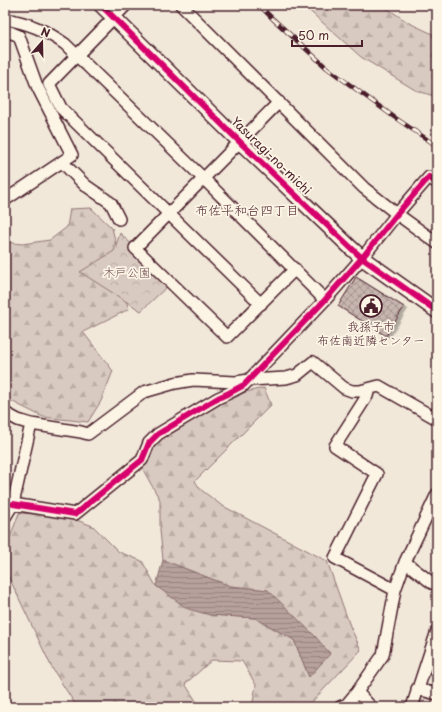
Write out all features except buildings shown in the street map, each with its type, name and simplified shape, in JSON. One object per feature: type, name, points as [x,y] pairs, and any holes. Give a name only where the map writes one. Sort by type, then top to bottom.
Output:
[{"type":"street","name":"Yasuragi-no-michi","points":[[101,5],[240,142],[362,258],[437,311]]},
{"type":"street","points":[[126,5],[49,84],[62,108],[261,304]]},
{"type":"street","points":[[181,5],[364,188],[437,243]]},
{"type":"street","points":[[5,19],[37,27],[65,44],[204,179],[325,300]]},
{"type":"street","points":[[5,35],[10,32],[19,36],[37,86],[72,155],[5,200]]},
{"type":"street","points":[[279,102],[135,248],[227,337],[295,270]]},
{"type":"street","points":[[62,162],[85,185],[111,203],[119,219]]},
{"type":"street","points":[[13,504],[75,514],[142,460],[149,443],[158,434],[218,398],[244,385],[250,380],[362,258],[428,177],[437,183]]},
{"type":"street","points":[[5,413],[18,420],[31,424],[88,434],[144,392],[149,390],[193,380],[236,382],[286,378],[296,375],[313,362],[344,388],[352,391],[360,391],[379,386],[437,420]]},
{"type":"street","points":[[369,389],[367,396],[335,446],[377,474],[335,558],[395,590]]},
{"type":"street","points":[[5,517],[13,504],[31,424]]},
{"type":"street","points":[[340,707],[347,704],[357,692],[383,655],[395,590],[405,562],[437,494]]},
{"type":"street","points":[[405,562],[432,583],[437,585]]},
{"type":"street","points":[[412,707],[436,638]]},
{"type":"street","points":[[417,690],[437,694]]},
{"type":"street","points":[[357,692],[371,707]]},
{"type":"green space","points":[[303,5],[382,5],[409,23],[437,36],[437,97],[415,90],[361,57]]},
{"type":"green space","points":[[91,208],[112,228],[119,256],[122,289],[129,309],[83,332],[113,371],[101,401],[88,422],[43,417],[5,398],[5,242],[22,244],[50,240],[67,227],[70,209]]},
{"type":"green space","name":"木戸公園","points":[[120,233],[171,283],[141,311],[80,272],[114,251]]},
{"type":"green space","points":[[264,388],[271,405],[195,481],[200,489],[221,505],[327,561],[350,626],[361,650],[307,707],[261,707],[253,702],[256,685],[242,661],[212,660],[185,684],[200,707],[77,707],[52,668],[5,569],[5,551],[19,513],[65,516],[93,526],[119,552],[142,561],[156,586],[210,615],[255,618],[294,640],[309,677],[330,653],[268,590],[230,586],[163,560],[160,530],[160,500],[142,468],[155,431],[199,402]]},
{"type":"green space","points":[[423,696],[437,699],[437,707],[417,707],[420,698]]},
{"type":"shaded area","points":[[163,560],[230,586],[268,590],[315,636],[330,654],[309,677],[294,640],[255,618],[210,615],[188,609],[156,586]]},
{"type":"railway","points":[[259,5],[327,68],[394,117],[437,146]]},
{"type":"cycle path","points":[[101,5],[240,142],[362,258],[437,311]]},
{"type":"cycle path","points":[[13,504],[75,514],[142,460],[149,443],[158,434],[218,398],[244,385],[325,300],[429,177],[437,183]]},
{"type":"place","name":"我孫子市 布佐南近隣センター","points":[[371,306]]},
{"type":"district","name":"布佐平和台四丁目","points":[[247,210]]}]
